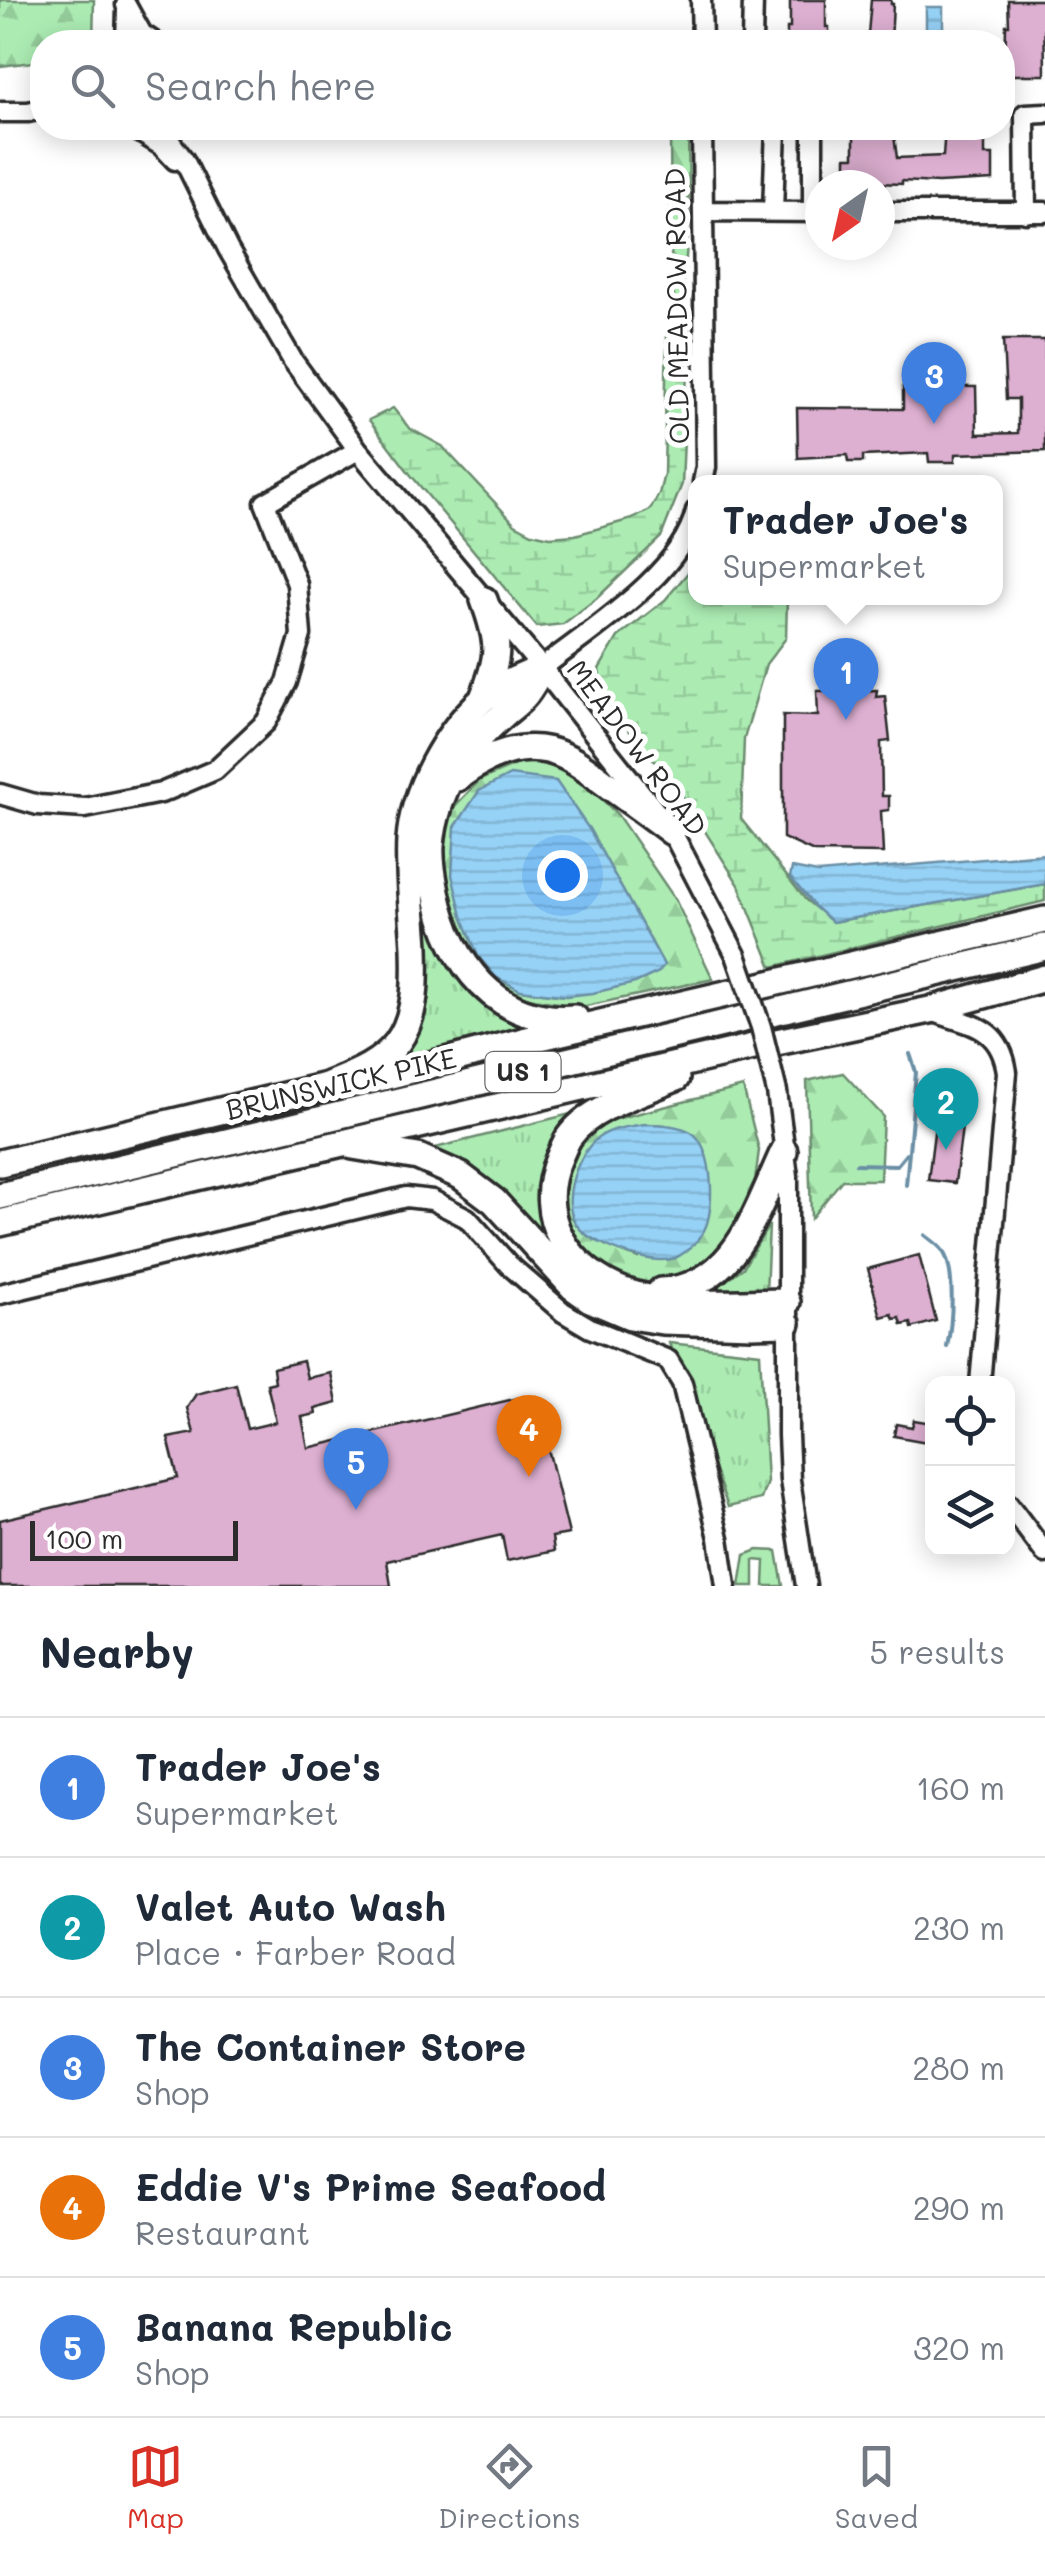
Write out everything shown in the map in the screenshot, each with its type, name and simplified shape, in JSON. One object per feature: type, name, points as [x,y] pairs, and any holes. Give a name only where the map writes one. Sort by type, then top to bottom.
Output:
[{"type":"highway","points":[[0,1162],[326,1086],[375,1064],[402,1036],[412,1010],[415,962],[410,838],[427,775],[446,741],[483,698],[496,666],[496,632],[484,600]]},
{"type":"highway","points":[[483,698],[542,668]]},
{"type":"highway","points":[[542,668],[525,696],[480,738],[448,784],[436,815],[431,848],[440,912],[452,944],[466,966],[485,988],[512,1008],[559,1020],[653,1011]]},
{"type":"highway","points":[[448,784],[496,754],[518,749],[554,751],[672,832]]},
{"type":"highway","points":[[326,1086],[338,1088],[1045,920]]},
{"type":"highway","name":"BRUNSWICK PIKE","points":[[0,1196],[1045,948]]},
{"type":"highway","name":"US 1","points":[[0,1224],[930,1010],[1045,978]]},
{"type":"highway","points":[[762,1046],[592,1115],[569,1137],[548,1199],[566,1249],[585,1270],[604,1282],[629,1293],[674,1302],[787,1313]]},
{"type":"highway","points":[[343,1144],[418,1158],[461,1176],[494,1201],[573,1286],[590,1299],[630,1316],[752,1324],[787,1313]]},
{"type":"highway","points":[[629,1293],[690,1286],[710,1276],[728,1260],[746,1236],[784,1150]]},
{"type":"highway","points":[[0,1151],[43,1152]]},
{"type":"street","points":[[701,0],[702,30]]},
{"type":"street","points":[[752,0],[752,30]]},
{"type":"street","points":[[126,3],[126,30]]},
{"type":"street","points":[[126,3],[140,30]]},
{"type":"street","points":[[0,112],[30,112]]},
{"type":"street","points":[[895,212],[1036,212],[1025,114],[1045,113]]},
{"type":"street","points":[[152,140],[199,186]]},
{"type":"street","name":"MEADOW ROAD","points":[[169,140],[199,186],[228,249],[292,361],[358,450],[542,668],[672,832],[736,956],[762,1027],[777,1092],[788,1176],[790,1480],[806,1586]]},
{"type":"street","name":"MEADOW ROAD","points":[[180,140],[184,160]]},
{"type":"street","name":"OLD MEADOW ROAD","points":[[702,140],[704,475]]},
{"type":"street","points":[[773,211],[776,140]]},
{"type":"street","points":[[813,140],[814,170]]},
{"type":"street","points":[[704,212],[805,212]]},
{"type":"street","points":[[0,794],[38,805],[86,808],[160,793],[214,770],[266,722],[288,682],[301,634],[297,584],[265,503],[358,450]]},
{"type":"street","points":[[542,668],[658,574],[688,533]]},
{"type":"street","points":[[930,1010],[990,1033],[1004,1051],[1007,1072],[981,1376]]},
{"type":"street","points":[[0,1294],[406,1198],[432,1200],[467,1218],[509,1264],[563,1312],[590,1328],[668,1360],[682,1383],[720,1538],[726,1586]]},
{"type":"street","points":[[1015,1513],[1045,1553]]},
{"type":"green space","points":[[0,0],[94,0],[93,30],[30,30],[30,62],[0,66]]},
{"type":"green space","points":[[670,140],[688,140],[687,236],[678,304],[674,299]]},
{"type":"green space","points":[[689,325],[682,484],[661,537],[596,599],[563,624],[537,627],[369,420],[393,408],[409,428],[442,446],[515,524],[532,533],[550,537],[575,535],[632,519],[650,510],[664,474],[667,332]]},
{"type":"green space","points":[[688,573],[688,605],[787,605],[786,638],[766,664],[744,739],[741,819],[806,900],[833,922],[1045,884],[1045,901],[772,967],[739,885],[679,790],[602,698],[599,669],[618,637],[665,600]]},
{"type":"green space","points":[[525,761],[571,769],[617,814],[675,899],[713,979],[581,1007],[516,996],[478,973],[445,899],[443,842],[454,807],[480,780]],"holes":[[[589,829],[664,965],[566,996],[520,990]]]},
{"type":"green space","points":[[425,915],[451,963],[477,997],[526,1027],[393,1063]]},
{"type":"green space","points":[[843,1073],[883,1116],[880,1180],[842,1180],[811,1218],[807,1081]]},
{"type":"green space","points":[[743,1087],[759,1150],[753,1197],[718,1259],[685,1282],[634,1289],[568,1240],[555,1202],[565,1156],[600,1123]],"holes":[[[645,1124],[664,1125],[638,1258],[605,1245],[572,1218],[574,1181],[602,1135]]]},
{"type":"green space","points":[[586,1110],[548,1159],[538,1202],[551,1252],[427,1150]]},
{"type":"green space","points":[[769,1225],[766,1293],[707,1294],[743,1268]]},
{"type":"green space","points":[[669,1343],[760,1353],[767,1482],[761,1499],[728,1507]]},
{"type":"green space","points":[[758,1550],[777,1551],[783,1586],[764,1586],[765,1561],[754,1560],[754,1586],[740,1586],[745,1555]]},
{"type":"water","points":[[926,7],[943,7],[943,30],[926,29]]},
{"type":"water","points":[[510,775],[556,781],[589,829],[664,965],[659,972],[635,983],[566,996],[520,990],[496,977],[478,956],[462,916],[452,875],[455,827],[479,791]]},
{"type":"water","points":[[1045,854],[1045,884],[832,922],[790,877],[792,868],[818,873]]},
{"type":"water","points":[[646,1124],[691,1132],[708,1162],[711,1204],[704,1231],[685,1252],[667,1260],[637,1256],[597,1241],[578,1226],[570,1208],[575,1173],[593,1142],[611,1131]]},
{"type":"building","points":[[790,0],[826,0],[829,30],[787,30]]},
{"type":"building","points":[[871,0],[891,0],[892,30],[868,30]]},
{"type":"building","points":[[1008,0],[1044,0],[1045,75],[1015,75],[1015,30],[1006,30]]},
{"type":"building","points":[[854,140],[895,140],[897,158],[943,156],[944,140],[985,140],[985,155],[993,155],[993,180],[895,184],[895,170],[846,170],[846,157],[854,157]]},
{"type":"building","points":[[1003,340],[1045,340],[1045,451],[955,454],[955,462],[929,462],[928,453],[863,456],[863,462],[848,462],[847,455],[798,458],[797,408],[903,409],[903,386],[976,387],[977,434],[1018,433],[1018,399],[1006,399]]},
{"type":"building","points":[[877,690],[876,697],[885,696],[890,741],[881,742],[882,796],[889,796],[889,810],[881,811],[883,853],[814,852],[783,838],[783,715],[818,716],[817,691]]},
{"type":"building","points":[[936,1082],[954,1084],[950,1117],[963,1119],[955,1183],[928,1180]]},
{"type":"building","points":[[919,1255],[936,1321],[912,1328],[911,1323],[902,1325],[900,1318],[894,1319],[892,1314],[881,1317],[868,1269]]},
{"type":"building","points":[[303,1361],[307,1378],[331,1373],[337,1403],[302,1417],[308,1448],[518,1398],[520,1412],[538,1408],[569,1534],[552,1537],[554,1551],[507,1561],[502,1535],[387,1561],[391,1586],[0,1586],[0,1520],[178,1478],[168,1438],[194,1433],[187,1408],[196,1394],[236,1384],[247,1429],[276,1422],[267,1384],[275,1382],[273,1368]]},
{"type":"building","points":[[914,1420],[925,1422],[925,1442],[894,1436],[896,1424],[912,1427]]},
{"type":"waterway","points":[[906,1185],[916,1072],[910,1054]]},
{"type":"waterway","points":[[856,1164],[897,1165],[906,1154]]},
{"type":"waterway","points":[[925,1235],[943,1251],[950,1272],[947,1347]]},
{"type":"place","name":"The Container Store","points":[[934,424]]},
{"type":"place","name":"Trader Joe's","points":[[846,720]]},
{"type":"place","name":"Valet Auto Wash","points":[[946,1150]]},
{"type":"place","name":"Eddie V's Prime Seafood","points":[[529,1477]]},
{"type":"place","name":"Banana Republic","points":[[356,1510]]}]
